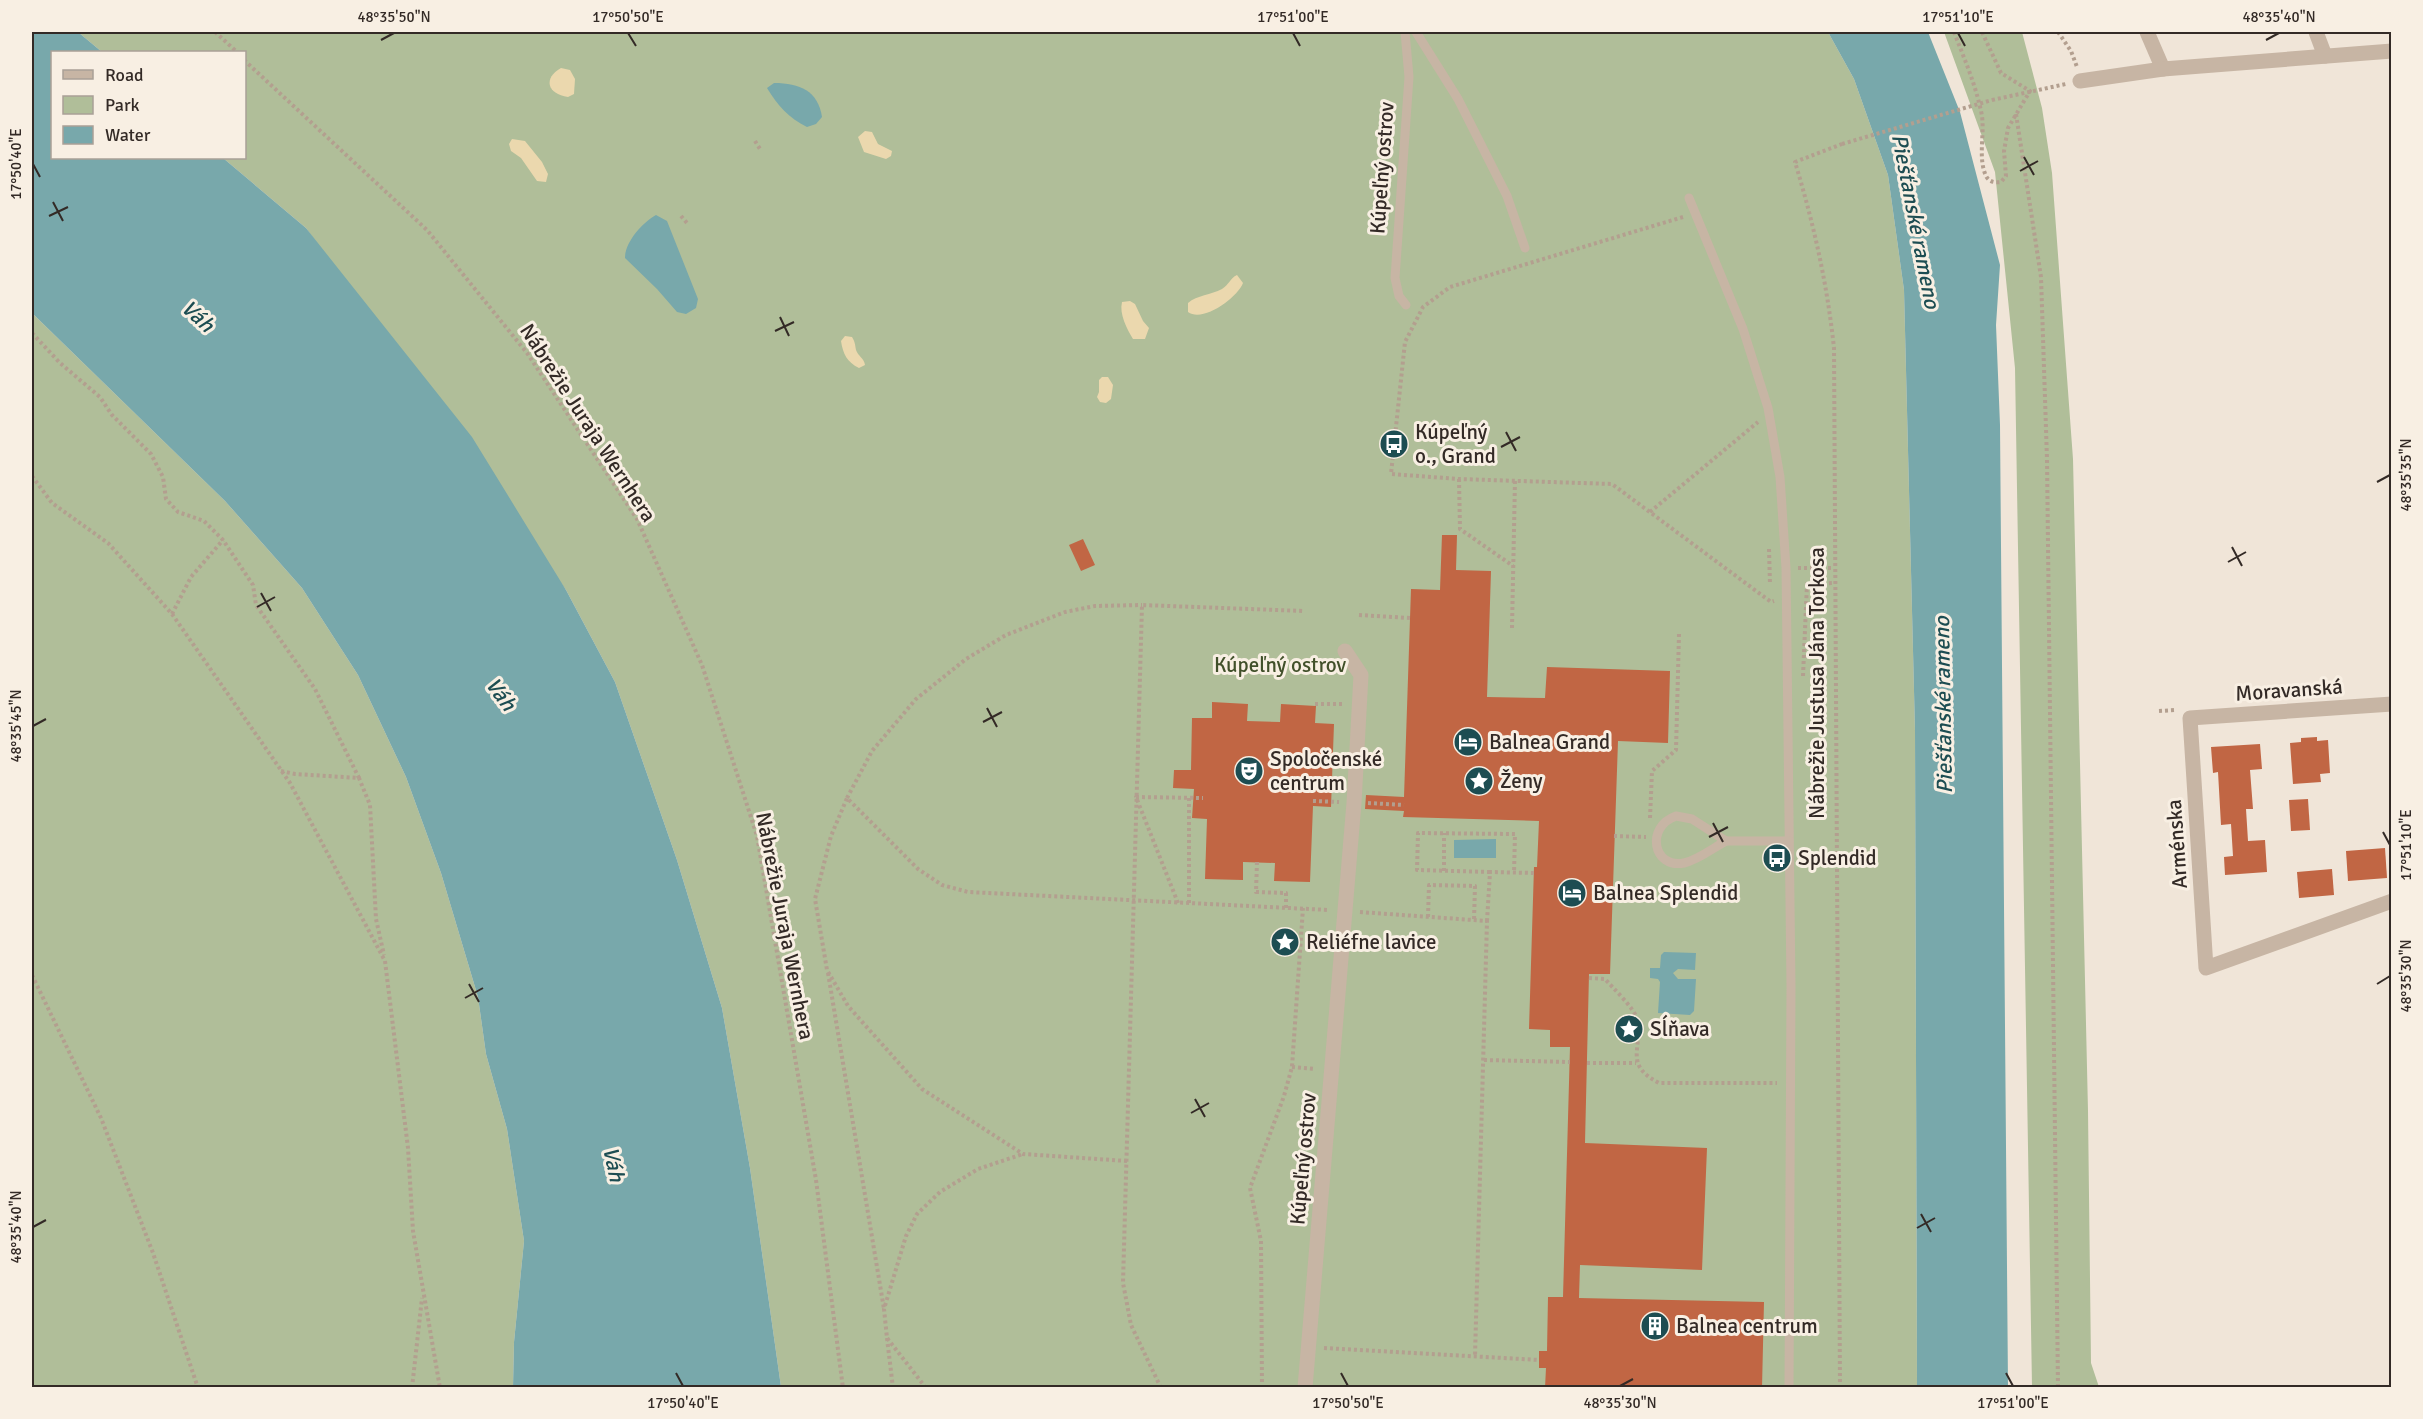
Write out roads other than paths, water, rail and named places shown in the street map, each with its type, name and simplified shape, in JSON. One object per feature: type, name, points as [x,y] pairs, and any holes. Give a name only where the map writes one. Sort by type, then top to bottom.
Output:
[{"type":"street","points":[[2147,32],[2163,69]]},
{"type":"street","points":[[2316,32],[2325,56]]},
{"type":"street","points":[[2080,81],[2163,69],[2391,51]]},
{"type":"street","name":"Kúpeľný ostrov","points":[[1305,1388],[1354,803],[1361,675],[1345,651]]},
{"type":"street","name":"Moravanská","points":[[2190,718],[2391,704]]},
{"type":"street","name":"Arménska","points":[[2190,718],[2206,968],[2391,901]]},
{"type":"lane","name":"Kúpeľný ostrov","points":[[1405,32],[1409,77],[1395,278],[1399,296],[1406,305]]},
{"type":"lane","points":[[1416,32],[1458,99],[1507,196],[1525,248]]},
{"type":"lane","points":[[1689,198],[1743,329],[1768,408],[1780,477],[1788,693],[1789,1388]]},
{"type":"lane","points":[[1726,841],[1684,816],[1676,816],[1662,823],[1653,837],[1664,858],[1678,863],[1686,862],[1726,841],[1789,842]]},
{"type":"water","name":"Váh","points":[[32,32],[78,32],[101,51],[51,51],[51,159],[224,159],[306,228],[472,437],[566,590],[615,682],[677,860],[722,1008],[750,1168],[781,1387],[513,1387],[514,1342],[524,1241],[507,1129],[486,1054],[478,997],[441,873],[406,777],[358,675],[302,588],[225,501],[32,313]]},
{"type":"water","name":"Piešťanské rameno","points":[[1828,32],[1928,32],[1960,112],[2000,265],[1996,325],[2000,425],[2008,1387],[1917,1387],[1915,731],[1904,290],[1888,175],[1854,79]]},
{"type":"water","points":[[774,83],[783,83],[806,90],[816,101],[822,117],[816,124],[807,127],[795,120],[780,106],[767,88]]},
{"type":"water","points":[[656,215],[667,221],[698,299],[696,308],[686,314],[677,312],[625,258],[628,246],[635,234]]},
{"type":"water","points":[[1496,839],[1496,858],[1454,858],[1454,840]]},
{"type":"water","points":[[1664,952],[1696,953],[1695,970],[1678,969],[1673,973],[1678,979],[1696,979],[1694,1011],[1690,1015],[1658,1013],[1660,982],[1658,979],[1650,978],[1650,968],[1660,968],[1661,955]]},
{"type":"place","name":"Kúpeľný o., Grand","points":[[1394,444]]},
{"type":"place","name":"Balnea Grand","points":[[1468,742]]},
{"type":"place","name":"Spoločenské centrum","points":[[1249,771]]},
{"type":"place","name":"Ženy","points":[[1479,781]]},
{"type":"place","name":"Splendid","points":[[1777,858]]},
{"type":"place","name":"Balnea Splendid","points":[[1572,893]]},
{"type":"place","name":"Reliéfne lavice","points":[[1285,942]]},
{"type":"place","name":"Sĺňava","points":[[1629,1029]]},
{"type":"place","name":"Balnea centrum","points":[[1655,1326]]}]
